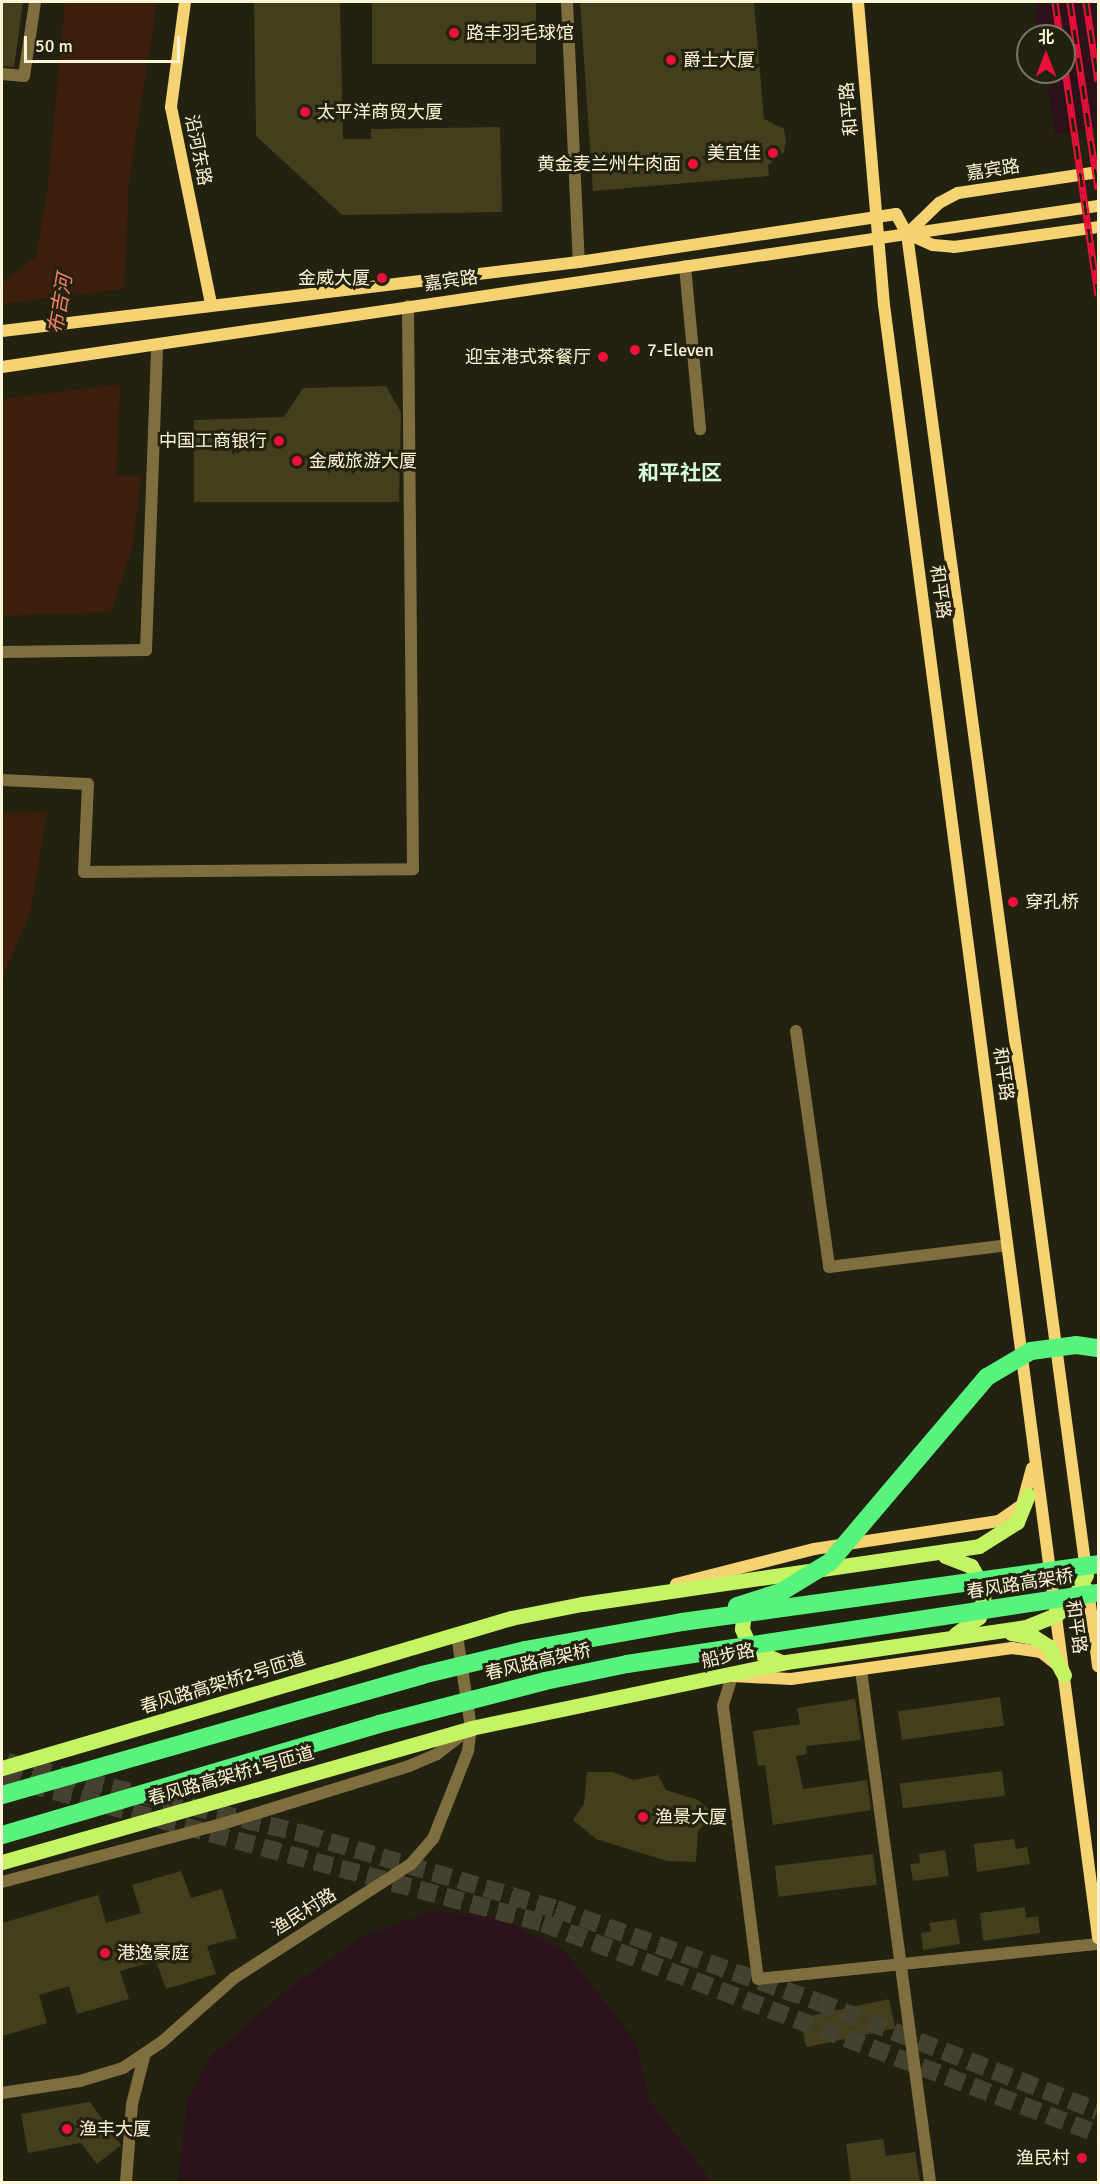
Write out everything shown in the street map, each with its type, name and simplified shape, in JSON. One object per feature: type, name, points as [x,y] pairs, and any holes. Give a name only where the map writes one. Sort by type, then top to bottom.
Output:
[{"type":"highway","points":[[682,1622],[782,1592],[830,1562],[969,1394],[1009,1362],[1052,1347],[1098,1348]]},
{"type":"highway","name":"春风路高架桥","points":[[2,1795],[422,1675],[682,1622],[1092,1569]]},
{"type":"highway","name":"春风路高架桥","points":[[2,1835],[379,1724],[557,1679],[627,1664],[1098,1593]]},
{"type":"main road","name":"沿河东路","points":[[185,2],[171,107],[211,303]]},
{"type":"main road","name":"和平路","points":[[858,2],[878,238],[1098,1938]]},
{"type":"main road","name":"嘉宾路","points":[[907,234],[939,203],[958,193],[1098,172]]},
{"type":"main road","name":"嘉宾路","points":[[2,367],[130,351],[408,306],[1098,206]]},
{"type":"main road","name":"嘉宾路","points":[[2,331],[211,303],[579,262],[877,214]]},
{"type":"main road","points":[[877,214],[896,214],[907,234]]},
{"type":"main road","name":"嘉宾路","points":[[907,234],[933,245],[954,247],[1098,227]]},
{"type":"main road","name":"和平路","points":[[907,234],[1092,1569],[1098,1666]]},
{"type":"main road","points":[[457,1635],[511,1618],[623,1598],[979,1546],[1000,1536],[1017,1522],[1028,1495],[1034,1448]]},
{"type":"main road","points":[[623,1598],[814,1550],[999,1521],[1016,1511],[1028,1495]]},
{"type":"main road","points":[[936,1554],[971,1566],[985,1590],[979,1617],[945,1639]]},
{"type":"main road","points":[[1056,1615],[1080,1590],[1092,1569]]},
{"type":"main road","points":[[774,1577],[748,1597],[742,1629],[759,1656],[786,1662]]},
{"type":"main road","name":"船步路","points":[[471,1728],[732,1676],[786,1662],[996,1631],[1039,1623],[1056,1615]]},
{"type":"main road","points":[[996,1631],[1041,1642],[1058,1658],[1064,1675]]},
{"type":"main road","name":"春风路高架桥2号匝道","points":[[2,1768],[457,1635]]},
{"type":"main road","points":[[732,1676],[791,1679],[1022,1648],[1048,1656],[1064,1675]]},
{"type":"main road","name":"春风路高架桥1号匝道","points":[[2,1862],[471,1728]]},
{"type":"street","points":[[2,74],[24,76],[35,2]]},
{"type":"street","points":[[567,2],[579,262]]},
{"type":"street","points":[[685,266],[700,429]]},
{"type":"street","points":[[2,780],[88,784],[84,872],[414,869],[408,306]]},
{"type":"street","points":[[2,652],[146,650],[157,346]]},
{"type":"street","points":[[796,1031],[829,1267],[1007,1245]]},
{"type":"street","name":"渔民村路","points":[[2,2094],[104,2076],[144,2057],[234,1978],[411,1864],[433,1839],[459,1781],[471,1728],[457,1635]]},
{"type":"street","points":[[861,1670],[930,2182]]},
{"type":"street","points":[[732,1676],[723,1706],[758,1979],[1098,1944]]},
{"type":"street","points":[[2,1882],[222,1824],[409,1766],[437,1754],[471,1728]]},
{"type":"street","points":[[126,2182],[132,2104],[144,2057]]},
{"type":"shaded area","points":[[1034,2],[1098,2],[1098,127],[1055,135],[1047,84],[1076,84],[1076,24],[1037,24]]},
{"type":"shaded area","points":[[431,1911],[496,1916],[564,1950],[636,2042],[649,2100],[712,2182],[178,2182],[187,2100],[213,2054],[287,1990],[362,1937]]},
{"type":"water","name":"布吉河","points":[[65,2],[157,2],[129,181],[116,476],[141,476],[133,544],[111,612],[2,616],[2,282],[36,257],[48,184]]},
{"type":"water","points":[[47,812],[31,910],[2,980],[2,813]]},
{"type":"pier","points":[[124,289],[123,384],[2,399],[2,304]]},
{"type":"building","points":[[2,2],[23,2],[14,67],[2,66]]},
{"type":"building","name":"太平洋商贸大厦","points":[[254,2],[340,2],[343,139],[371,139],[371,129],[500,127],[502,212],[342,215],[256,136]]},
{"type":"building","name":"路丰羽毛球馆","points":[[372,2],[536,2],[536,64],[372,64]]},
{"type":"building","name":"爵士大厦","points":[[580,2],[754,2],[764,119],[784,129],[786,142],[784,152],[768,165],[769,176],[593,191]]},
{"type":"building","name":"金威旅游大厦","points":[[386,386],[401,412],[399,502],[194,502],[194,420],[284,417],[303,388]]},
{"type":"building","points":[[1000,1697],[1004,1726],[902,1740],[898,1711]]},
{"type":"building","points":[[855,1699],[861,1740],[806,1746],[807,1754],[796,1756],[803,1789],[867,1780],[871,1810],[773,1825],[765,1765],[758,1766],[753,1731],[800,1724],[797,1708]]},
{"type":"building","points":[[1002,1771],[1005,1796],[903,1808],[900,1784]]},
{"type":"building","name":"渔景大厦","points":[[587,1772],[612,1772],[634,1780],[658,1775],[666,1790],[698,1800],[714,1814],[698,1831],[696,1862],[667,1861],[596,1839],[573,1820],[584,1804]]},
{"type":"building","points":[[1014,1839],[1016,1849],[1027,1847],[1030,1864],[977,1872],[974,1844]]},
{"type":"building","points":[[945,1850],[949,1876],[913,1881],[910,1864],[920,1863],[919,1854]]},
{"type":"building","points":[[873,1854],[877,1885],[779,1897],[775,1866]]},
{"type":"building","name":"港逸豪庭","points":[[181,1871],[191,1898],[222,1889],[237,1938],[207,1946],[216,1974],[166,1989],[156,1961],[120,1971],[129,1999],[77,2014],[69,1986],[39,1995],[47,2023],[2,2036],[2,1923],[98,1895],[106,1923],[141,1913],[132,1885]]},
{"type":"building","points":[[1025,1907],[1026,1918],[1038,1916],[1040,1933],[983,1941],[980,1913]]},
{"type":"building","points":[[956,1919],[960,1944],[923,1950],[921,1933],[931,1931],[929,1923]]},
{"type":"building","points":[[889,1999],[895,2028],[806,2047],[800,2018]]},
{"type":"building","name":"渔丰大厦","points":[[90,2102],[121,2145],[97,2164],[81,2143],[28,2153],[21,2114]]},
{"type":"building","points":[[883,2139],[886,2156],[915,2152],[920,2182],[851,2182],[846,2144]]},
{"type":"tunnel","points":[[7,1762],[304,1834],[556,1909],[818,2002],[1098,2111]]},
{"type":"tunnel","points":[[2,1777],[543,1923],[1098,2134]]},
{"type":"railway","points":[[1055,2],[1058,24]]},
{"type":"railway","points":[[1070,2],[1098,189]]},
{"type":"railway","points":[[1086,2],[1098,81]]},
{"type":"railway","points":[[1067,84],[1098,296]]},
{"type":"place","name":"路丰羽毛球馆","points":[[454,33]]},
{"type":"place","name":"爵士大厦","points":[[671,60]]},
{"type":"place","name":"太平洋商贸大厦","points":[[305,112]]},
{"type":"place","name":"美宜佳","points":[[773,153]]},
{"type":"place","name":"黄金麦兰州牛肉面","points":[[693,164]]},
{"type":"place","name":"金威大厦","points":[[382,278]]},
{"type":"place","name":"7-Eleven","points":[[635,350]]},
{"type":"place","name":"迎宝港式茶餐厅","points":[[603,357]]},
{"type":"place","name":"中国工商银行","points":[[279,441]]},
{"type":"place","name":"金威旅游大厦","points":[[297,461]]},
{"type":"place","name":"穿孔桥","points":[[1013,902]]},
{"type":"place","name":"渔景大厦","points":[[643,1817]]},
{"type":"place","name":"港逸豪庭","points":[[105,1953]]},
{"type":"place","name":"渔丰大厦","points":[[67,2129]]},
{"type":"place","name":"渔民村","points":[[1082,2158]]},
{"type":"district","name":"和平社区","points":[[680,473]]}]
